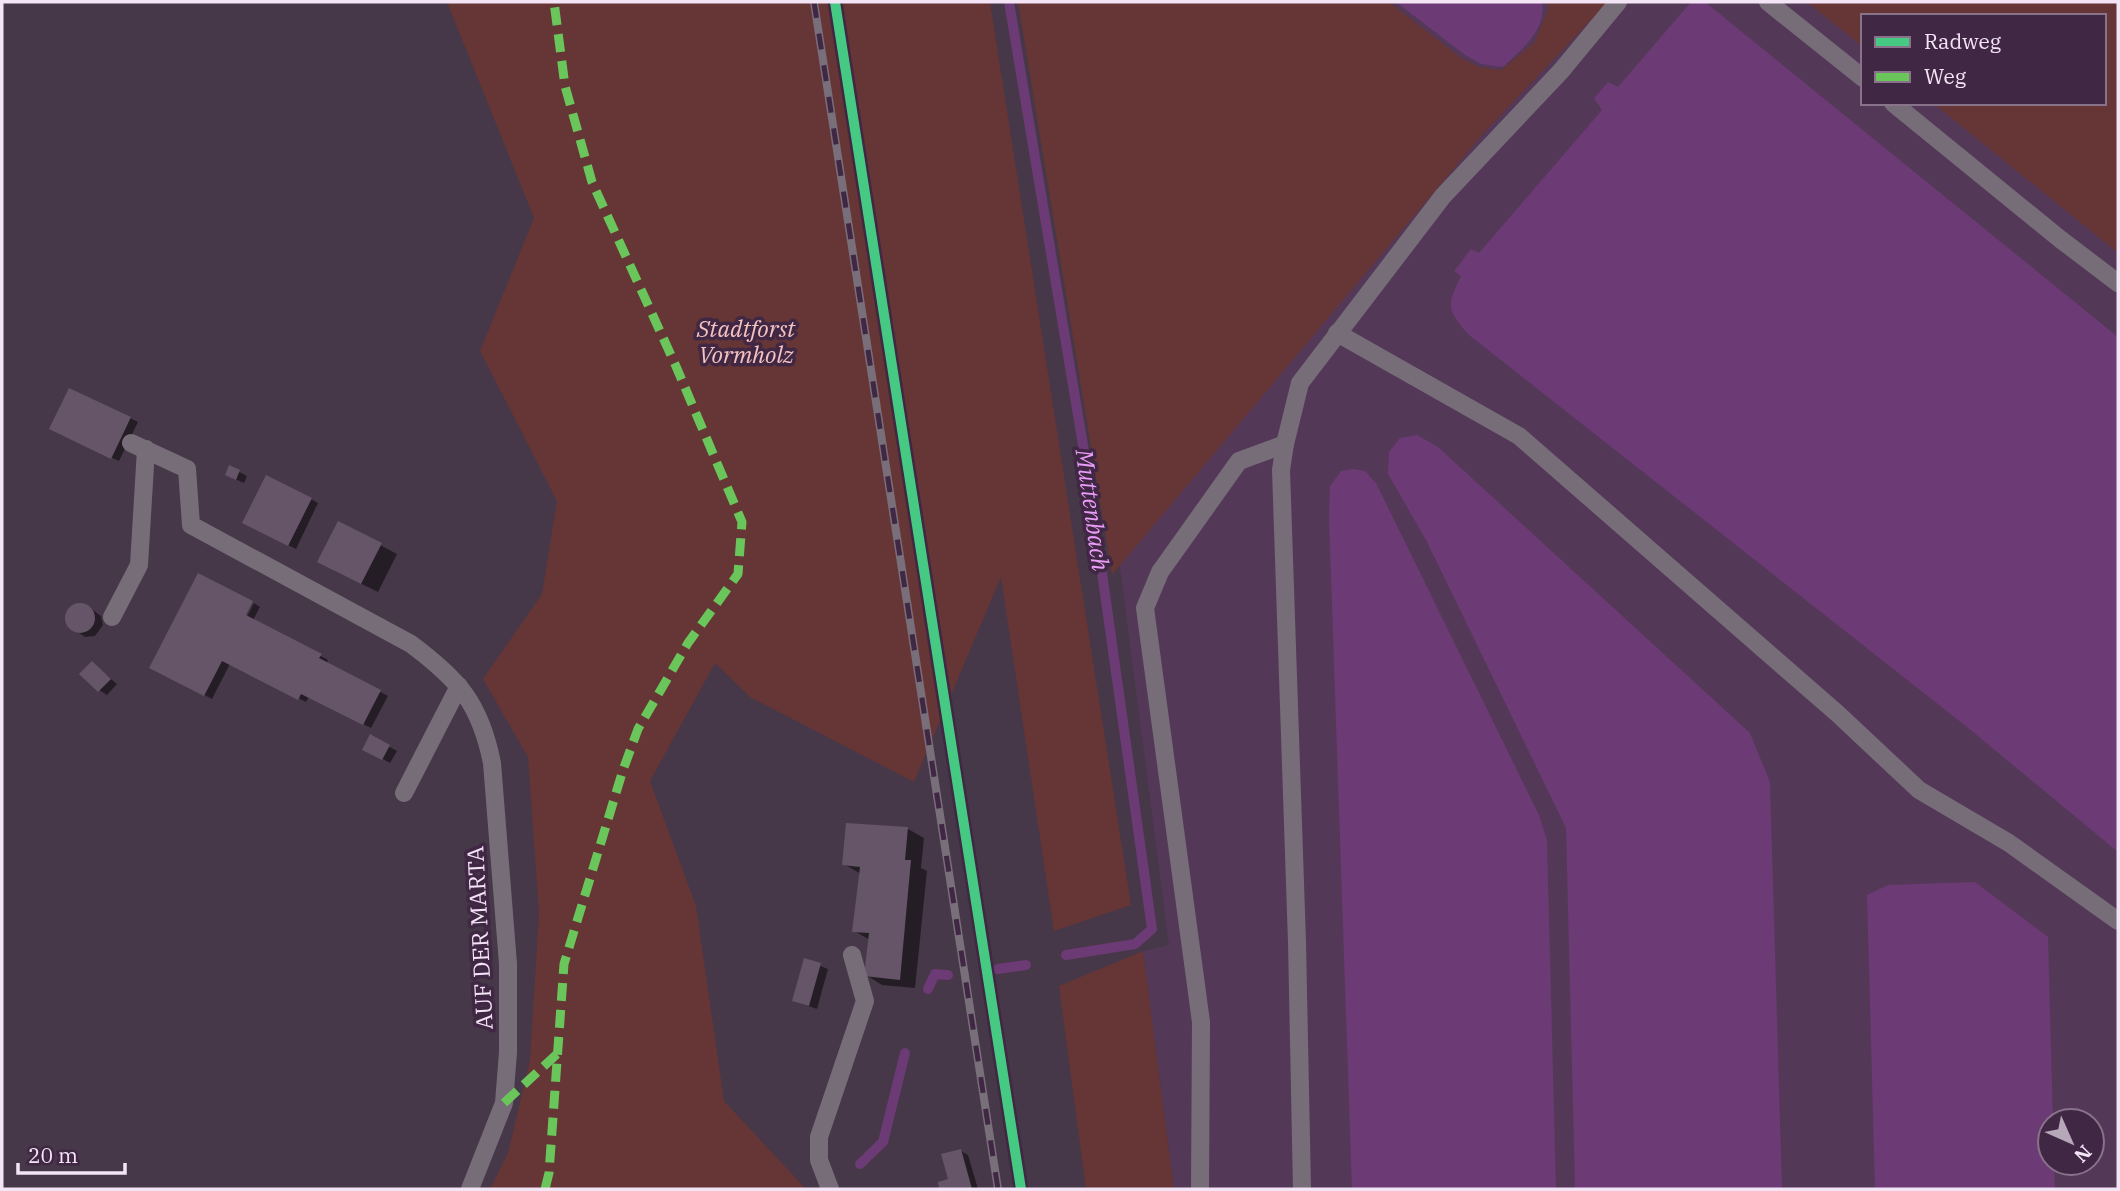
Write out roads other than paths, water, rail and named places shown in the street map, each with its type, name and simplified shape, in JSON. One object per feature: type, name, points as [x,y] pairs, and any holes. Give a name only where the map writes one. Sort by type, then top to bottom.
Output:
[{"type":"lane","points":[[1302,1189],[1297,942],[1281,470],[1300,383],[1443,196],[1561,71],[1618,2]]},
{"type":"lane","points":[[1768,2],[1861,76]]},
{"type":"lane","points":[[1896,105],[2118,283]]},
{"type":"lane","points":[[1336,333],[1519,436],[1828,705],[1919,790],[2009,843],[2118,921]]},
{"type":"lane","points":[[1200,1189],[1201,1022],[1145,608],[1160,572],[1239,461],[1285,444]]},
{"type":"lane","name":"AUF DER MARTA","points":[[112,617],[139,565],[139,446],[187,468],[191,526],[411,644],[459,686],[475,709],[486,732],[492,763],[508,964],[508,1052],[504,1102],[470,1189]]},
{"type":"lane","points":[[404,793],[459,686]]},
{"type":"lane","points":[[830,1189],[818,1160],[819,1137],[865,1001],[852,956]]},
{"type":"waterway","name":"Muttenbach","points":[[1009,2],[1090,487],[1152,929],[1135,944],[1066,955]]},
{"type":"waterway","name":"Muttenbach","points":[[998,969],[1026,965]]},
{"type":"waterway","name":"Muttenbach","points":[[928,989],[935,974],[948,975]]},
{"type":"waterway","name":"Muttenbach","points":[[860,1164],[883,1142],[905,1053]]},
{"type":"railway","points":[[814,2],[998,1189]]},
{"type":"park label","name":"Stadtforst Vormholz","points":[[746,341]]}]
